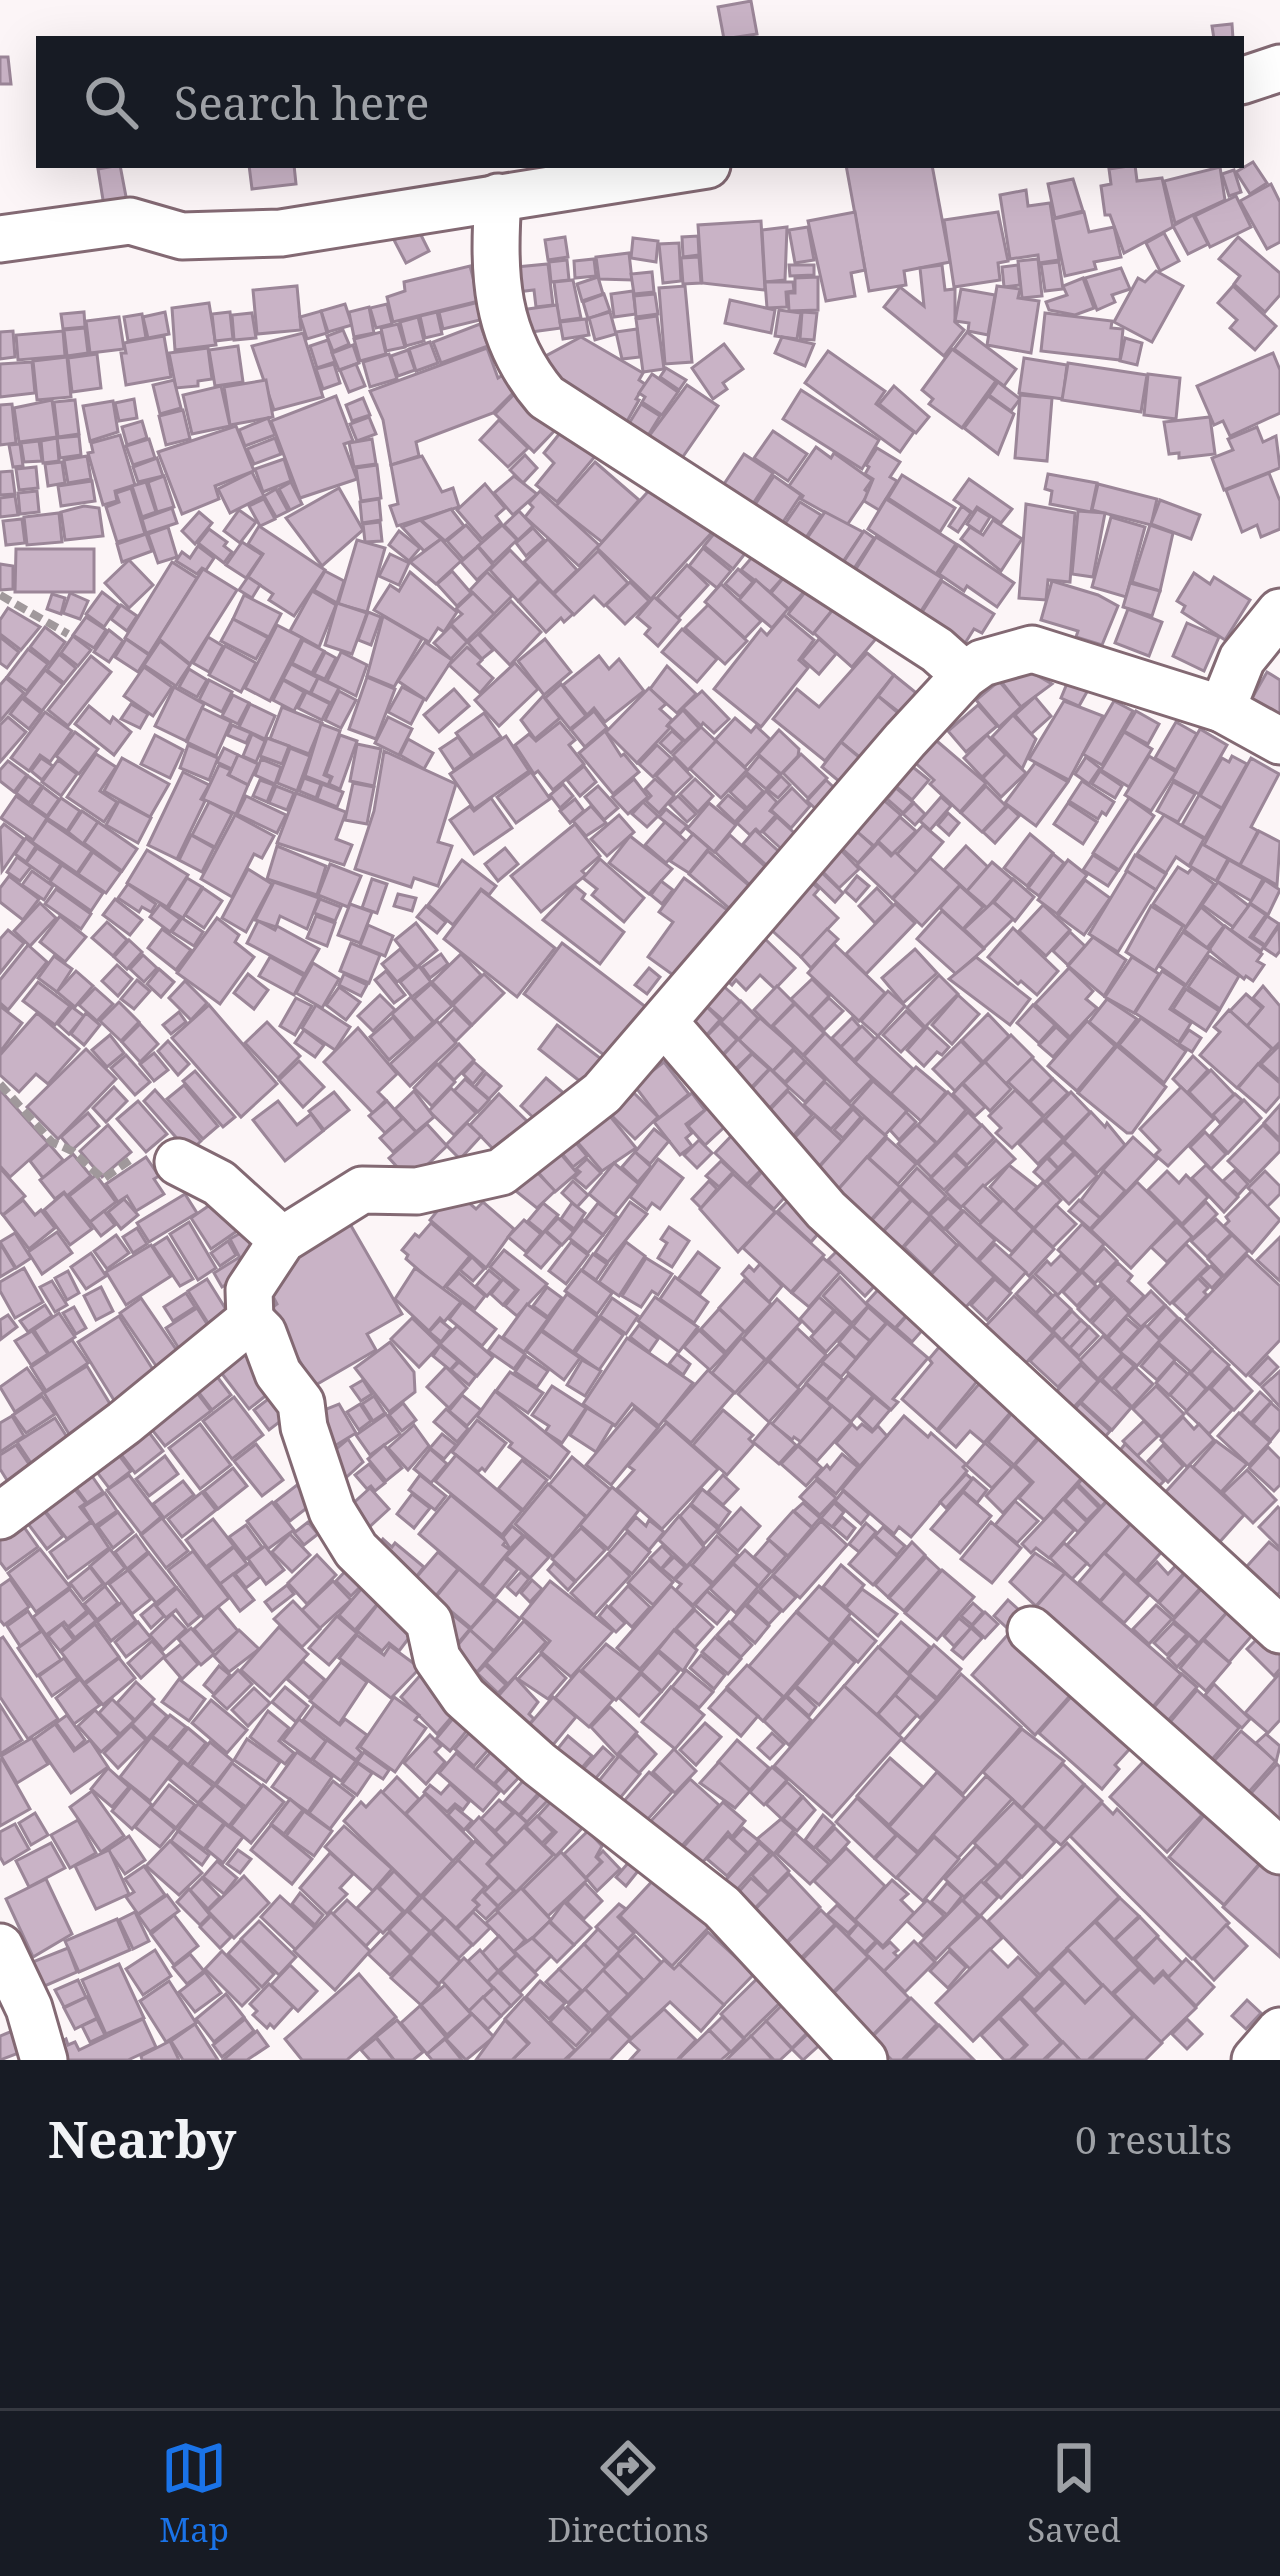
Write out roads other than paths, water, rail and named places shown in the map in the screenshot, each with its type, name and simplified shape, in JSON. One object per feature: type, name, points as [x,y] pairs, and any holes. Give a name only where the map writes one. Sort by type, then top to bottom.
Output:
[{"type":"street","points":[[1244,80],[1280,68]]},
{"type":"street","points":[[0,239],[130,221],[182,236],[281,232],[687,168]]},
{"type":"street","points":[[498,197],[497,298],[525,371],[546,397],[937,650],[964,675]]},
{"type":"street","points":[[1222,710],[1242,659],[1280,612]]},
{"type":"street","points":[[863,2060],[722,1906],[539,1765],[464,1697],[437,1658],[429,1622],[356,1550],[332,1511],[304,1427],[301,1403],[278,1372],[263,1334],[250,1320],[249,1290],[282,1240],[362,1190],[417,1191],[501,1172],[602,1093],[964,675],[982,663],[1032,649],[1222,710],[1280,741]]},
{"type":"street","points":[[665,1023],[826,1210],[1280,1630]]},
{"type":"street","points":[[178,1162],[219,1183],[282,1240]]},
{"type":"street","points":[[0,1516],[250,1320]]},
{"type":"street","points":[[1031,1630],[1280,1851]]},
{"type":"street","points":[[0,1947],[28,2008],[44,2060]]},
{"type":"street","points":[[1255,2060],[1280,2031]]}]
